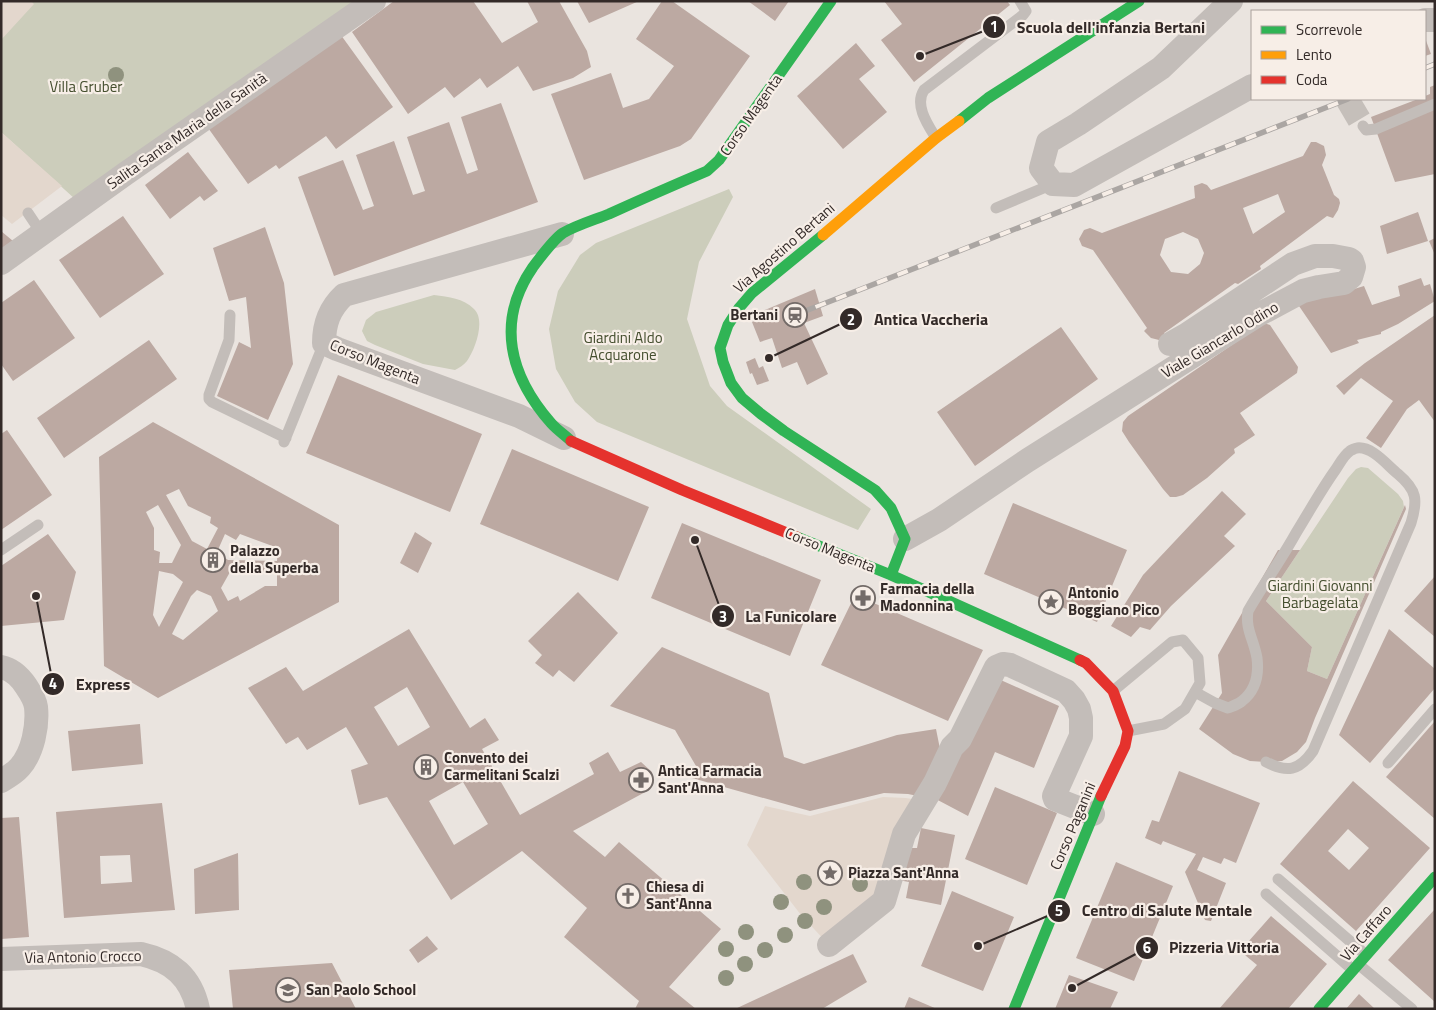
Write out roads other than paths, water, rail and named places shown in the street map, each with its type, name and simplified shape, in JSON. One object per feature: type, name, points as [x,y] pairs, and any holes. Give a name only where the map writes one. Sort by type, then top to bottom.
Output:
[{"type":"street","name":"Salita Santa Maria della Sanità","points":[[1,263],[125,174],[374,1]]},
{"type":"street","name":"Corso Magenta","points":[[831,1],[732,144],[707,171],[562,234],[344,295],[332,308],[326,322],[324,343],[519,416],[572,442],[682,490],[892,575],[1086,663],[1113,691]]},
{"type":"street","name":"Via Agostino Bertani","points":[[905,540],[891,508],[875,490],[784,431],[742,398],[731,383],[720,348],[730,320],[752,293],[796,258],[936,138],[988,98],[1139,1]]},
{"type":"street","points":[[1231,1],[1161,68],[1048,142],[1041,168],[1053,184],[1074,185],[1251,87]]},
{"type":"street","name":"Corso Magenta","points":[[562,234],[537,261],[526,277],[517,297],[511,324],[512,347],[516,367],[527,391],[552,424],[572,442]]},
{"type":"street","name":"Viale Giancarlo Odino","points":[[905,540],[1256,316],[1303,291],[1319,286],[1344,283],[1351,278],[1354,267],[1352,261],[1333,256],[1314,256],[1293,264],[1170,344]]},
{"type":"street","points":[[892,575],[905,540]]},
{"type":"street","points":[[829,945],[884,900],[904,834],[935,783],[952,747],[960,739],[996,667],[1003,664],[1010,665],[1066,691],[1074,700],[1081,718],[1081,736],[1054,796],[1055,799],[1093,814]]},
{"type":"street","points":[[1,667],[6,668],[21,678],[36,706],[36,724],[29,751],[22,765],[12,775],[1,780]]},
{"type":"street","points":[[1113,691],[1128,731]]},
{"type":"street","name":"Corso Paganini","points":[[1014,1009],[1093,814],[1125,746],[1128,731]]},
{"type":"street","name":"Via Caffaro","points":[[1319,1009],[1435,877]]},
{"type":"street","name":"Via Antonio Crocco","points":[[1,958],[141,954],[152,956],[168,964],[183,976],[195,998],[198,1009]]},
{"type":"lane","points":[[936,138],[924,117],[920,100],[921,94],[1023,14],[1026,11],[1020,1]]},
{"type":"lane","points":[[1364,126],[1366,130],[1376,129],[1435,104]]},
{"type":"lane","points":[[996,208],[1053,184]]},
{"type":"lane","points":[[28,213],[42,234]]},
{"type":"lane","points":[[230,315],[229,340],[209,399],[285,440],[324,343]]},
{"type":"lane","points":[[1195,692],[1228,708],[1242,702],[1253,689],[1258,673],[1257,657],[1246,621],[1248,611],[1316,499],[1350,450],[1358,448],[1368,450],[1407,482],[1413,489],[1416,500],[1411,524],[1313,751],[1306,762],[1295,768],[1279,768],[1266,762]]},
{"type":"lane","points":[[1,550],[38,525]]},
{"type":"lane","points":[[1113,691],[1172,642],[1182,640],[1198,658],[1200,683],[1185,709],[1164,724],[1128,731]]},
{"type":"lane","points":[[1388,763],[1435,709]]},
{"type":"lane","points":[[1278,879],[1359,963]]},
{"type":"lane","points":[[1266,894],[1359,963],[1412,1009]]},
{"type":"tunnel","points":[[1348,100],[1363,126]]},
{"type":"railway","points":[[1426,68],[1435,64]]},
{"type":"railway","points":[[795,315],[1345,100]]},
{"type":"place","name":"Scuola dell'infanzia Bertani","points":[[920,56]]},
{"type":"place","name":"Bertani","points":[[795,315]]},
{"type":"place","name":"Antica Vaccheria","points":[[769,358]]},
{"type":"place","name":"La Funicolare","points":[[695,540]]},
{"type":"place","name":"Palazzo della Superba","points":[[213,560]]},
{"type":"place","name":"Express","points":[[36,596]]},
{"type":"place","name":"Farmacia della Madonnina","points":[[863,598]]},
{"type":"place","name":"Antonio Boggiano Pico","points":[[1051,602]]},
{"type":"place","name":"Convento dei Carmelitani Scalzi","points":[[426,767]]},
{"type":"place","name":"Antica Farmacia Sant'Anna","points":[[641,780]]},
{"type":"place","name":"Piazza Sant'Anna","points":[[830,873]]},
{"type":"place","name":"Chiesa di Sant'Anna","points":[[628,896]]},
{"type":"place","name":"Centro di Salute Mentale","points":[[978,946]]},
{"type":"place","name":"Pizzeria Vittoria","points":[[1072,988]]},
{"type":"place","name":"San Paolo School","points":[[288,990]]},
{"type":"park label","name":"Villa Gruber","points":[[86,87]]},
{"type":"park label","name":"Giardini Aldo Acquarone","points":[[623,346]]},
{"type":"park label","name":"Giardini Giovanni Barbagelata","points":[[1320,594]]}]
